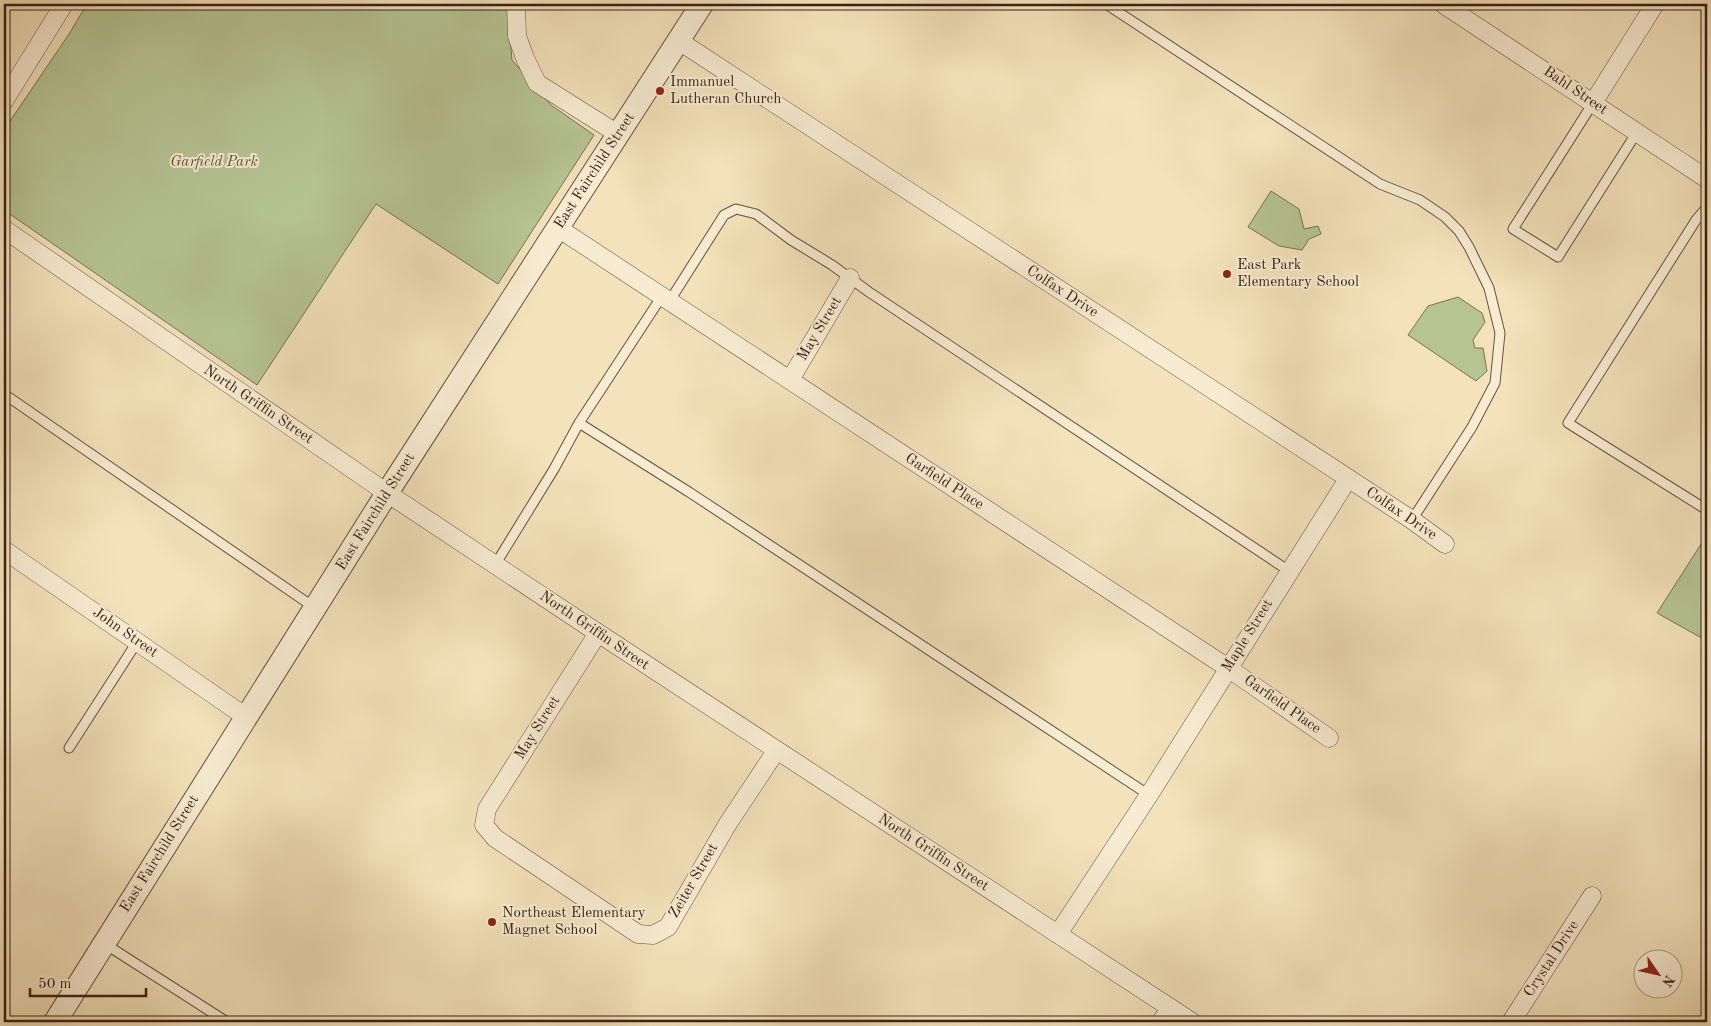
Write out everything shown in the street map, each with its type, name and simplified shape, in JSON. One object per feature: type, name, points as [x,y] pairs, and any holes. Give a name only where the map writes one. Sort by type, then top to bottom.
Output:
[{"type":"street","points":[[4,101],[64,4]]},
{"type":"street","points":[[516,4],[516,36],[537,83],[618,134]]},
{"type":"street","name":"East Fairchild Street","points":[[54,1022],[105,944],[387,493],[702,4]]},
{"type":"street","name":"Bahl Street","points":[[1443,4],[1707,179]]},
{"type":"street","points":[[1593,103],[1655,4]]},
{"type":"street","name":"Colfax Drive","points":[[679,40],[1412,520],[1445,544]]},
{"type":"street","name":"Garfield Place","points":[[558,228],[1228,668],[1329,738]]},
{"type":"street","name":"North Griffin Street","points":[[4,229],[387,493],[776,751],[1058,934],[1166,1015],[1192,1022]]},
{"type":"street","name":"May Street","points":[[790,380],[850,278]]},
{"type":"street","name":"Maple Street","points":[[1058,934],[1348,479]]},
{"type":"street","name":"John Street","points":[[4,550],[246,717]]},
{"type":"street","name":"May Street","points":[[484,825],[488,808],[598,633]]},
{"type":"street","name":"Zeiter Street","points":[[484,825],[495,838],[638,934],[653,935],[668,927],[727,825],[776,751]]},
{"type":"street","name":"Crystal Drive","points":[[1511,1022],[1592,896]]},
{"type":"lane","points":[[1106,4],[1380,184],[1420,200],[1445,217],[1459,231],[1470,248],[1489,288],[1500,333],[1495,382],[1472,427],[1412,520]]},
{"type":"lane","points":[[1593,103],[1514,229],[1558,257],[1637,132]]},
{"type":"lane","points":[[1707,207],[1696,220],[1568,423],[1707,510]]},
{"type":"lane","points":[[495,565],[554,469],[579,423],[724,215],[736,209],[756,214],[791,240],[832,265],[1289,571]]},
{"type":"lane","points":[[4,394],[315,608]]},
{"type":"lane","points":[[579,423],[697,497],[1042,723],[1148,795]]},
{"type":"lane","points":[[69,748],[138,642]]},
{"type":"lane","points":[[105,944],[227,1022]]},
{"type":"green space","name":"Garfield Park","points":[[87,4],[507,4],[512,60],[551,105],[594,135],[498,284],[376,204],[257,385],[4,210],[4,130]]},
{"type":"green space","points":[[1271,191],[1299,209],[1304,229],[1318,226],[1321,234],[1309,239],[1302,250],[1279,246],[1248,227]]},
{"type":"green space","points":[[1458,297],[1482,313],[1485,322],[1473,340],[1475,348],[1483,348],[1487,371],[1476,381],[1408,335],[1428,306]]},
{"type":"green space","points":[[1703,541],[1707,544],[1707,641],[1657,613]]},
{"type":"place","name":"Immanuel Lutheran Church","points":[[660,91]]},
{"type":"place","name":"East Park Elementary School","points":[[1227,274]]},
{"type":"place","name":"Northeast Elementary Magnet School","points":[[492,922]]}]
